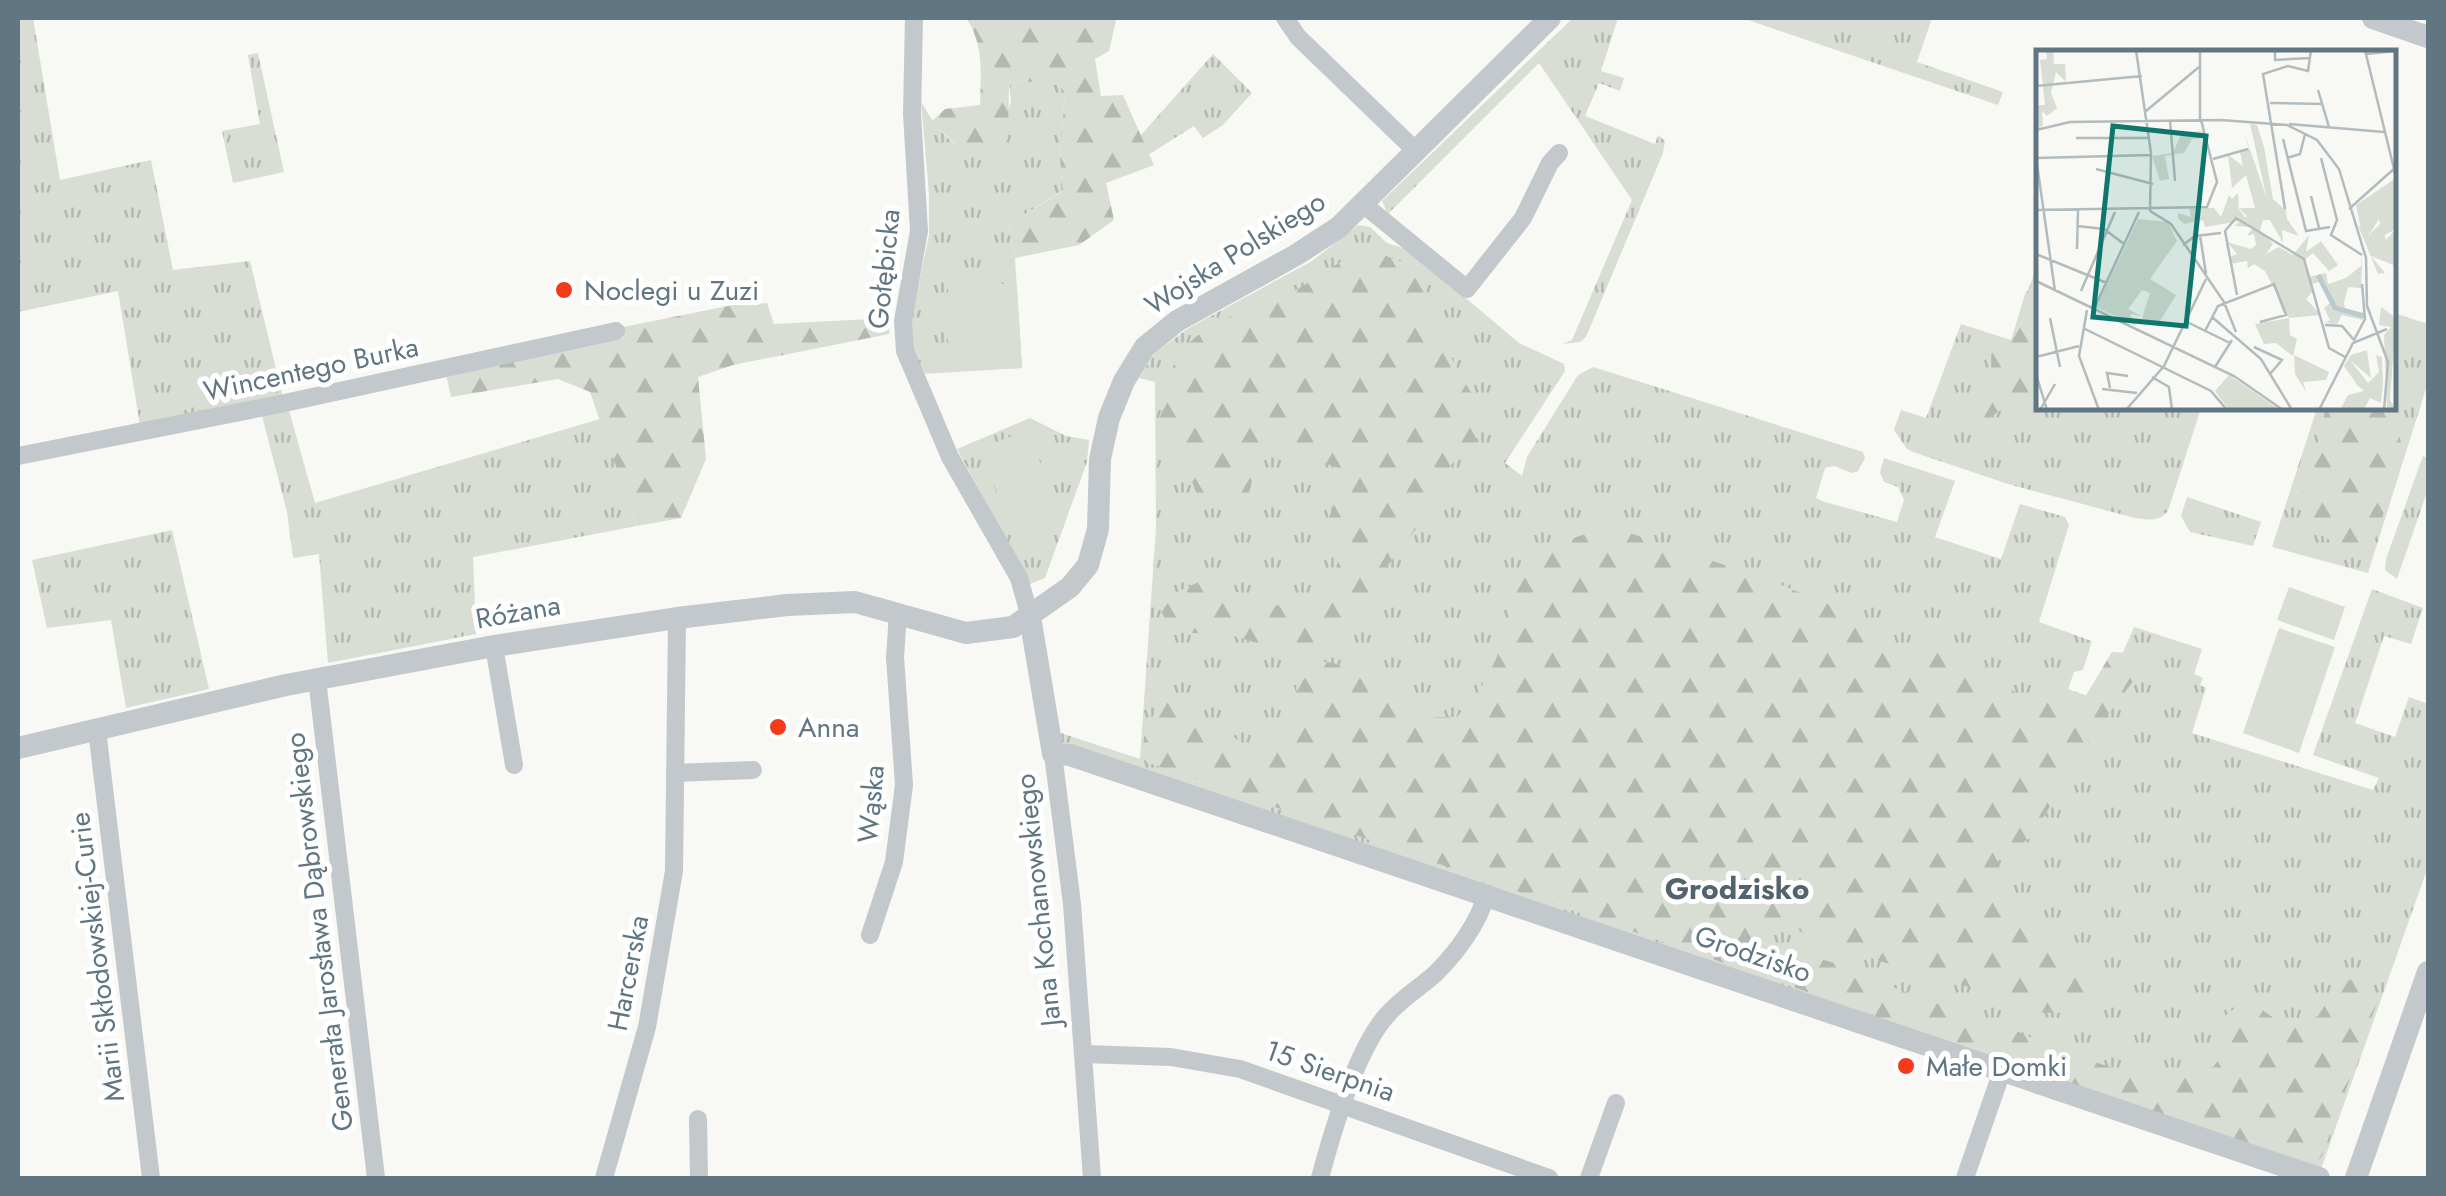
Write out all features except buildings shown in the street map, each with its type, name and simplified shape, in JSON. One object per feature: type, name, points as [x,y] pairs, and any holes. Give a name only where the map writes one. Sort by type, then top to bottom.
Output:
[{"type":"street","name":"Gołębicka","points":[[914,18],[912,114],[919,231],[902,321],[905,350],[950,457],[1019,578],[1030,617]]},
{"type":"street","points":[[1284,18],[1298,37],[1417,152]]},
{"type":"street","name":"Wojska Polskiego","points":[[1030,617],[1070,587],[1092,555],[1098,529],[1102,442],[1114,402],[1145,347],[1177,321],[1320,240],[1417,152],[1550,18]]},
{"type":"street","points":[[2379,18],[2428,37]]},
{"type":"street","name":"Wojska Polskiego","points":[[1362,204],[1467,289],[1523,218],[1559,153]]},
{"type":"street","name":"Wincentego Burka","points":[[18,456],[616,332]]},
{"type":"street","name":"Różana","points":[[18,748],[317,679],[677,618],[820,602],[855,602],[966,633],[1001,631],[1030,617]]},
{"type":"street","name":"Wąska","points":[[870,935],[894,862],[904,785],[895,657],[898,613]]},
{"type":"street","name":"Jana Kochanowskiego","points":[[1030,617],[1072,904],[1092,1178]]},
{"type":"street","name":"Harcerska","points":[[604,1178],[647,1027],[674,871],[677,618]]},
{"type":"street","points":[[494,646],[514,766]]},
{"type":"street","name":"Generała Jarosława Dąbrowskiego","points":[[317,679],[376,1178]]},
{"type":"street","name":"Marii Skłodowskiej-Curie","points":[[97,730],[151,1178]]},
{"type":"street","name":"Grodzisko","points":[[1053,754],[1070,755],[2319,1178]]},
{"type":"street","points":[[675,773],[753,770]]},
{"type":"street","points":[[1320,1178],[1344,1104],[1375,1032],[1388,1014],[1446,962],[1476,920],[1486,895]]},
{"type":"street","points":[[2356,1178],[2428,972]]},
{"type":"street","name":"15 Sierpnia","points":[[1084,1054],[1171,1057],[1240,1069],[1548,1178]]},
{"type":"street","points":[[1965,1178],[2002,1071]]},
{"type":"street","points":[[1589,1178],[1616,1103]]},
{"type":"street","points":[[698,1119],[699,1178]]},
{"type":"green space","points":[[18,18],[33,18],[60,180],[151,160],[173,270],[250,261],[283,398],[140,425],[118,291],[18,312]]},
{"type":"green space","points":[[966,18],[1116,20],[1109,51],[1095,59],[1101,96],[1123,95],[1154,165],[1106,183],[1114,220],[1079,245],[1015,258],[1009,228],[1063,190],[1060,159],[1065,92],[1057,83],[1009,81],[1008,139],[990,157],[969,156],[931,122],[945,109],[980,105],[979,49]]},
{"type":"green space","points":[[1573,18],[1618,18],[1601,71],[1624,78],[1620,91],[1599,83],[1585,116],[1655,144],[1658,135],[1665,141],[1586,337],[1580,342],[1562,344],[1572,340],[1632,200],[1539,63],[1388,214],[1382,201]]},
{"type":"green space","points":[[1742,18],[1932,18],[1917,62],[2003,92],[1998,105]]},
{"type":"green space","points":[[258,53],[284,172],[233,183],[222,131],[260,124],[248,55]]},
{"type":"green space","points":[[1213,54],[1252,93],[1223,125],[1203,138],[1194,126],[1148,155],[1141,135]]},
{"type":"green space","points":[[1009,81],[1057,82],[1065,92],[1060,159],[1063,190],[1009,228],[1015,258],[1022,368],[922,374],[910,326],[929,235],[921,101],[949,139],[968,151],[990,157],[1011,102]]},
{"type":"green space","points":[[1358,225],[1370,227],[1387,243],[1409,250],[1519,343],[1564,364],[1565,371],[1505,463],[1522,476],[1527,457],[1578,375],[1593,367],[1863,452],[1865,458],[1858,471],[1825,468],[1816,498],[1825,502],[1897,522],[1904,500],[1898,487],[1884,482],[1880,472],[1884,458],[1955,481],[1935,537],[2001,559],[2020,504],[2065,517],[2069,525],[2039,622],[2092,641],[2083,670],[2074,672],[2068,689],[2102,701],[2134,627],[2202,649],[2194,674],[2203,678],[2200,685],[2206,688],[2192,733],[2373,790],[2379,778],[2313,755],[2372,589],[2423,608],[2411,644],[2384,636],[2355,723],[2395,737],[2409,697],[2428,704],[2428,867],[2321,1169],[1062,745],[1061,733],[1140,759],[1156,528],[1155,382],[1139,378],[1155,353],[1187,329],[1312,261]]},
{"type":"green space","points":[[1366,248],[1425,271],[1438,328],[1485,416],[1474,445],[1454,461],[1435,487],[1418,526],[1376,581],[1374,605],[1349,632],[1326,643],[1263,645],[1231,635],[1172,632],[1161,611],[1177,592],[1205,579],[1253,599],[1287,606],[1318,600],[1335,580],[1337,558],[1326,528],[1334,503],[1346,485],[1338,468],[1266,435],[1248,494],[1227,497],[1212,509],[1198,497],[1188,471],[1159,438],[1161,415],[1169,376],[1187,345],[1201,333],[1241,312],[1283,297]]},
{"type":"green space","points":[[2036,268],[2036,410],[2200,410],[2168,511],[2149,520],[2135,518],[2008,484],[1907,449],[1894,430],[1901,410],[1926,418],[1961,324],[2011,340]]},
{"type":"green space","points":[[948,276],[1017,286],[1022,368],[948,371]]},
{"type":"green space","points":[[2036,280],[2036,390],[1981,423],[1971,415],[1993,365],[1988,339],[2011,341],[2025,294]]},
{"type":"green space","points":[[767,303],[774,324],[890,318],[889,334],[733,365],[698,377],[706,459],[681,518],[637,526],[590,392],[558,379],[451,397],[446,374],[623,338],[623,327],[733,305]]},
{"type":"green space","points":[[2396,314],[2428,324],[2428,382],[2368,573],[2272,547],[2316,410],[2396,410]]},
{"type":"green space","points":[[288,407],[315,503],[600,419],[637,526],[473,557],[476,634],[328,663],[319,554],[293,558],[287,512],[261,412]]},
{"type":"green space","points":[[2393,410],[2401,443],[2394,482],[2372,548],[2355,559],[2311,530],[2301,497],[2325,411]]},
{"type":"green space","points":[[1030,418],[1066,436],[1089,440],[1087,462],[1045,578],[1030,584],[957,449]]},
{"type":"green space","points":[[1028,430],[1064,528],[1017,546],[980,448]]},
{"type":"green space","points":[[2423,456],[2428,458],[2428,489],[2397,579],[2385,570],[2386,559]]},
{"type":"green space","points":[[2187,497],[2261,522],[2253,546],[2190,532],[2181,516]]},
{"type":"green space","points":[[1609,526],[1766,579],[1843,610],[1871,638],[1897,645],[1926,644],[1984,666],[1996,682],[2031,700],[2066,693],[2085,697],[2112,652],[2127,653],[2136,661],[2139,673],[2091,738],[2031,838],[1998,855],[1999,890],[2013,922],[2061,946],[2094,989],[2073,1008],[2058,1013],[2025,1012],[1986,992],[1825,945],[1782,921],[1763,919],[1757,929],[1783,948],[2012,1029],[2058,1050],[2113,1068],[2177,1080],[2213,1067],[2229,1047],[2221,1019],[2247,999],[2289,1029],[2318,1016],[2338,985],[2364,974],[2379,997],[2322,1156],[2312,1166],[2204,1130],[1146,762],[1146,729],[1165,701],[1272,758],[1293,725],[1296,687],[1311,660],[1334,663],[1428,717],[1457,717],[1492,667],[1527,573],[1557,545]]},
{"type":"green space","points":[[172,530],[209,689],[126,708],[111,620],[47,628],[32,560]]},
{"type":"green space","points":[[2289,587],[2345,607],[2334,640],[2277,620]]},
{"type":"green space","points":[[2279,628],[2335,647],[2299,753],[2243,733]]},
{"type":"place","name":"Noclegi u Zuzi","points":[[564,290]]},
{"type":"place","name":"Anna","points":[[778,727]]},
{"type":"place","name":"Małe Domki","points":[[1906,1066]]},
{"type":"district","name":"Grodzisko","points":[[1737,888]]}]
